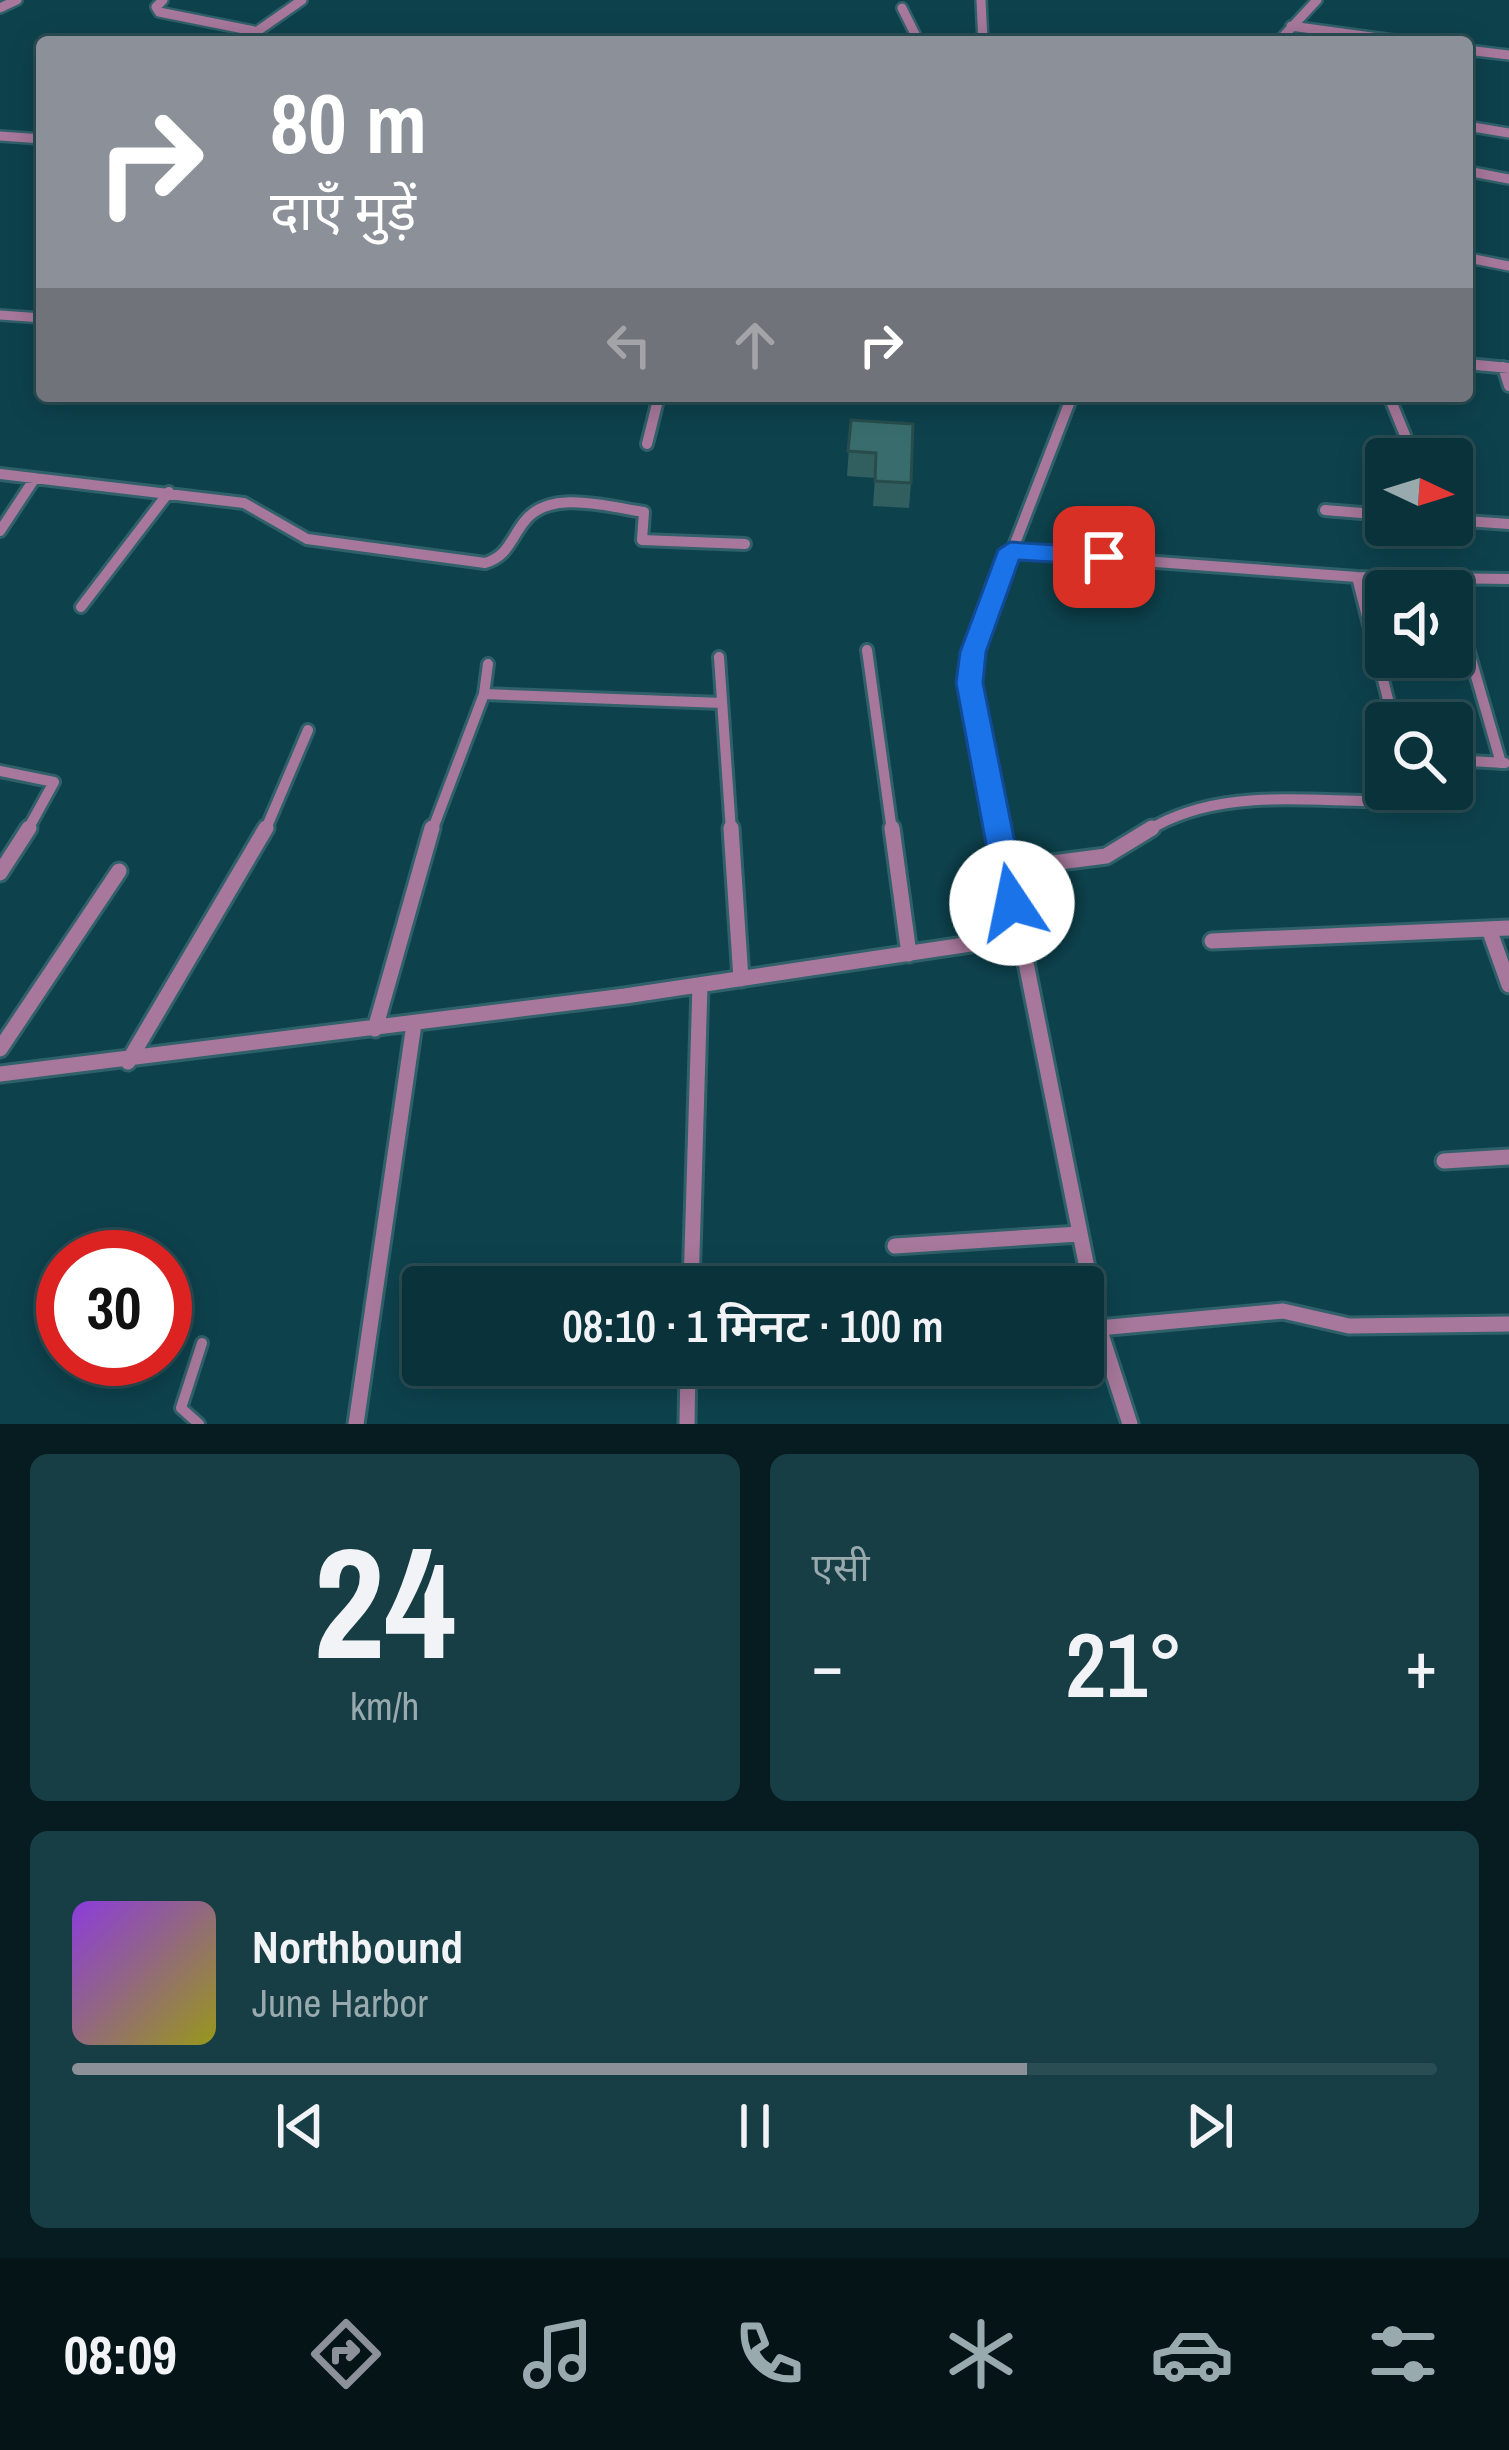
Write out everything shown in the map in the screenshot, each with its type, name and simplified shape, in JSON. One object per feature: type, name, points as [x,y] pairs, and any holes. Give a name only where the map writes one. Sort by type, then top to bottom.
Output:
[{"type":"street","points":[[0,8],[16,0]]},
{"type":"street","points":[[164,0],[156,8],[159,12],[254,31]]},
{"type":"street","points":[[249,36],[302,0]]},
{"type":"street","points":[[981,0],[983,36]]},
{"type":"street","points":[[1283,36],[1317,0]]},
{"type":"street","points":[[902,8],[916,36]]},
{"type":"street","points":[[1291,26],[1364,36]]},
{"type":"street","points":[[1473,51],[1509,56]]},
{"type":"street","points":[[1473,127],[1509,134]]},
{"type":"street","points":[[0,136],[36,139]]},
{"type":"street","points":[[1473,172],[1509,179]]},
{"type":"street","points":[[1474,259],[1509,266]]},
{"type":"street","points":[[0,315],[36,318]]},
{"type":"street","points":[[1473,365],[1506,368],[1509,386]]},
{"type":"street","points":[[647,444],[657,402]]},
{"type":"street","points":[[1070,402],[973,652],[970,683],[1086,1266]]},
{"type":"street","points":[[1391,402],[1406,438]]},
{"type":"street","points":[[0,474],[169,492],[256,507],[307,539],[485,563],[508,554],[529,516],[556,504],[644,512],[642,540],[745,544]]},
{"type":"street","points":[[0,531],[35,478]]},
{"type":"street","points":[[81,607],[169,492]]},
{"type":"street","points":[[1325,510],[1365,513]]},
{"type":"street","points":[[1473,521],[1509,524]]},
{"type":"street","points":[[1010,550],[1365,578]]},
{"type":"street","points":[[1358,577],[1389,702]]},
{"type":"street","points":[[1473,584],[1509,579]]},
{"type":"street","points":[[867,650],[910,954]]},
{"type":"street","points":[[719,656],[741,979]]},
{"type":"street","points":[[1473,661],[1505,763],[1473,761]]},
{"type":"street","points":[[375,1029],[433,826],[484,694],[488,664]]},
{"type":"street","points":[[484,694],[722,703]]},
{"type":"street","points":[[128,1062],[260,842],[308,730]]},
{"type":"street","points":[[0,771],[54,782],[53,791],[0,873]]},
{"type":"street","points":[[1006,869],[1106,856],[1166,819],[1239,799],[1365,801]]},
{"type":"street","points":[[0,1049],[119,871]]},
{"type":"street","points":[[1489,928],[1509,985]]},
{"type":"street","points":[[1212,940],[1509,928]]},
{"type":"street","points":[[0,1074],[414,1024],[1018,937]]},
{"type":"street","points":[[692,1266],[700,985]]},
{"type":"street","points":[[356,1424],[414,1024]]},
{"type":"street","points":[[1444,1161],[1509,1156]]},
{"type":"street","points":[[896,1246],[1079,1234]]},
{"type":"street","points":[[1104,1328],[1283,1312],[1349,1326],[1509,1324]]},
{"type":"street","points":[[1104,1343],[1130,1424]]},
{"type":"street","points":[[687,1424],[688,1386]]},
{"type":"lane","points":[[200,1424],[181,1408],[202,1343]]},
{"type":"building","points":[[851,420],[913,424],[911,483],[875,481],[876,453],[848,451]]},
{"type":"route","points":[[1012,903],[970,683],[973,652],[1010,550],[1104,557]]}]
